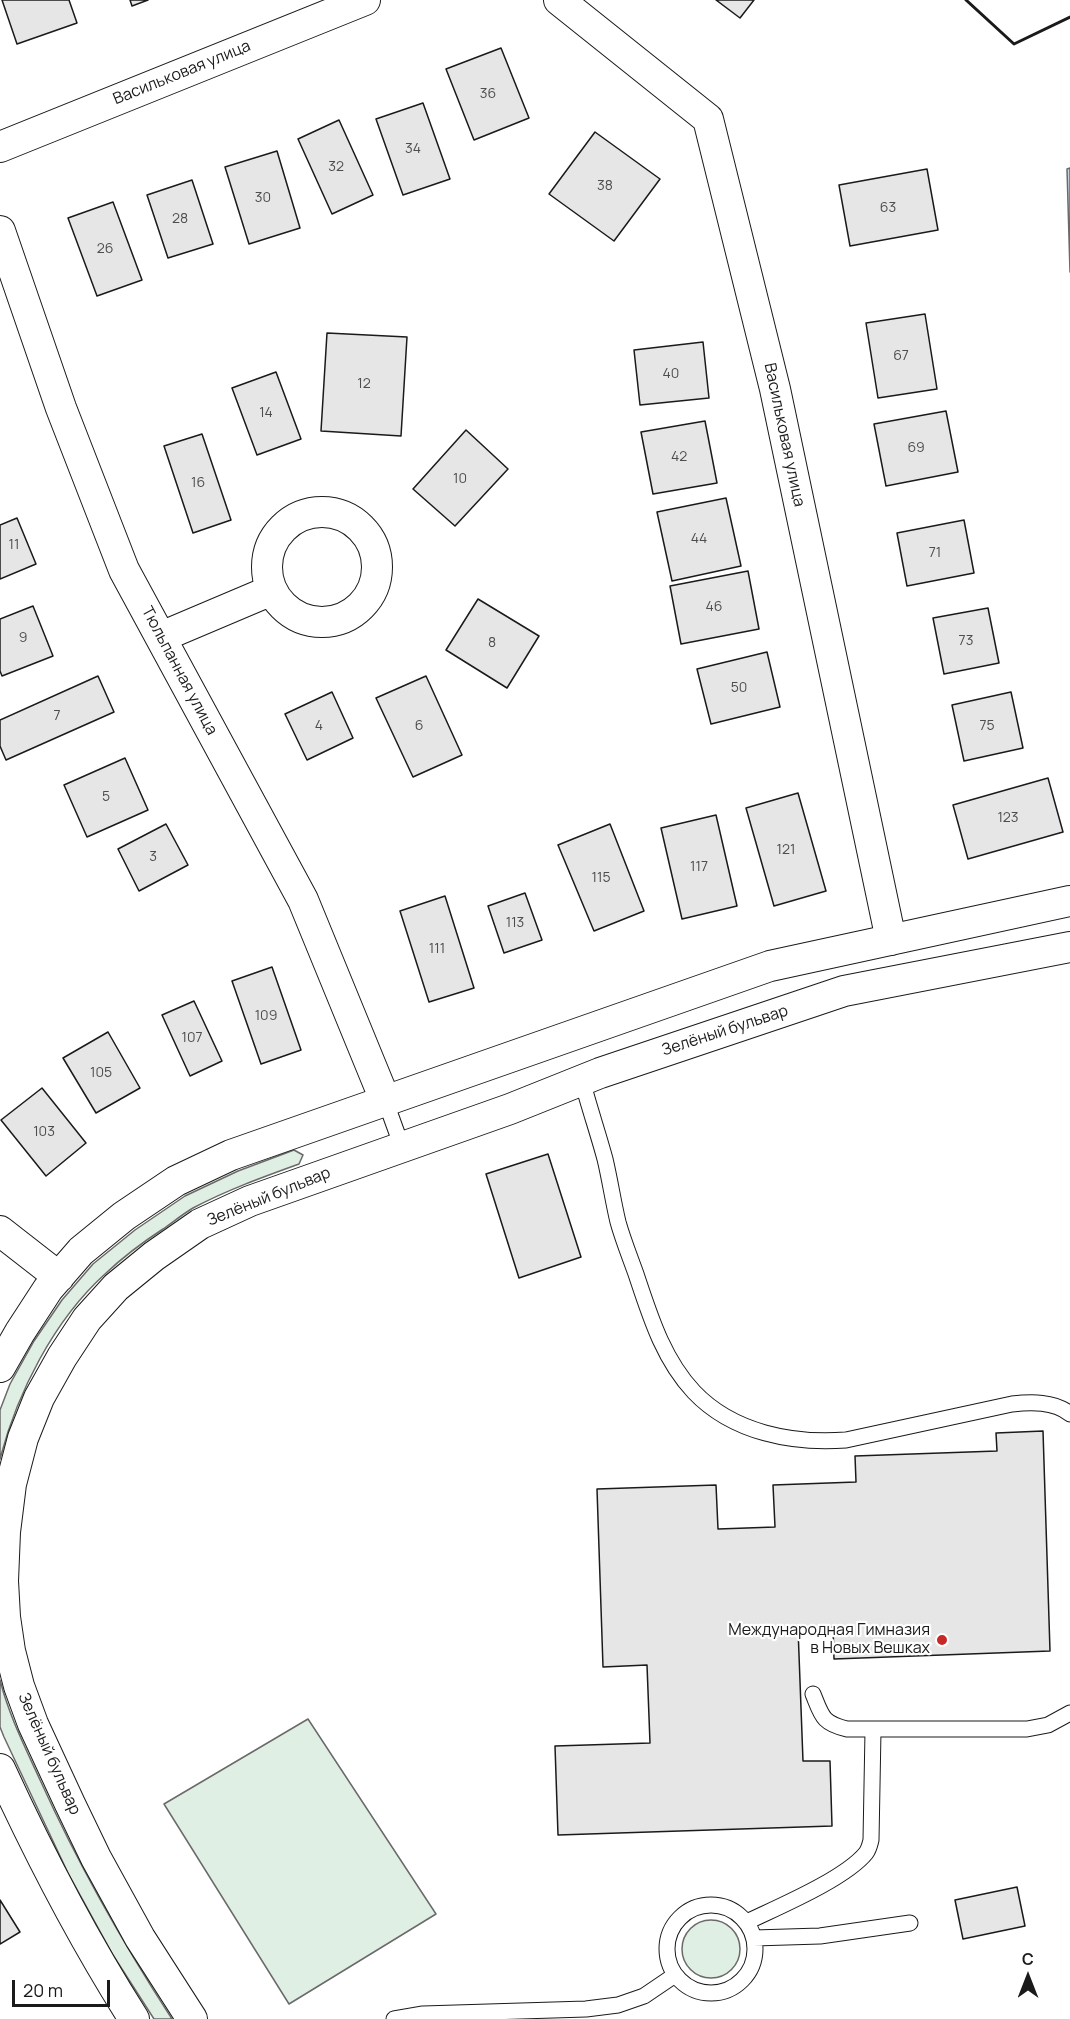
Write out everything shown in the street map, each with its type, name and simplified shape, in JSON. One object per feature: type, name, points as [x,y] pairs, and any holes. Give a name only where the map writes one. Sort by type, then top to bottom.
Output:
[{"type":"street","name":"Васильковая улица","points":[[0,147],[365,0]]},
{"type":"street","name":"Васильковая улица","points":[[559,0],[708,119],[775,389],[891,939]]},
{"type":"street","name":"Тюльпанная улица","points":[[0,231],[61,408],[124,570],[303,900],[385,1100]]},
{"type":"street","points":[[161,637],[272,590]]},
{"type":"street","points":[[0,1367],[48,1289],[90,1244],[124,1216],[176,1181],[231,1155],[770,966],[1070,901]]},
{"type":"street","name":"Зелёный бульвар","points":[[192,2019],[140,1938],[96,1858],[33,1724],[19,1686],[10,1651],[3,1581],[5,1532],[11,1484],[23,1438],[39,1398],[87,1319],[116,1287],[154,1256],[200,1224],[250,1201],[510,1109],[582,1080],[844,991],[1070,948]]},
{"type":"street","points":[[0,1231],[59,1277]]},
{"type":"street","points":[[0,1770],[52,1880],[98,1963],[134,2019]]},
{"type":"lane","points":[[582,1080],[605,1160],[618,1222],[658,1338],[694,1392],[715,1409],[740,1423],[765,1433],[822,1442],[846,1440],[1012,1404],[1030,1402],[1048,1404],[1070,1414]]},
{"type":"lane","points":[[385,1100],[402,1147]]},
{"type":"lane","points":[[813,1694],[821,1716],[832,1726],[847,1730],[1027,1730],[1048,1725],[1070,1713]]},
{"type":"lane","points":[[747,1922],[814,1890],[855,1864],[868,1851],[871,1840],[873,1731]]},
{"type":"lane","points":[[700,1905],[717,1905],[734,1910],[747,1922],[754,1938],[755,1955],[749,1971],[737,1984],[722,1992],[705,1992],[688,1987],[675,1975],[668,1959],[667,1942],[673,1926],[684,1913],[700,1905]]},
{"type":"lane","points":[[754,1938],[820,1936],[910,1923]]},
{"type":"lane","points":[[394,2019],[423,2014],[586,2009],[618,2005],[644,1995],[675,1975]]},
{"type":"green space","points":[[294,1150],[303,1155],[299,1164],[193,1208],[126,1256],[87,1292],[69,1313],[40,1359],[16,1409],[0,1459],[0,1410],[10,1384],[34,1341],[62,1300],[93,1264],[135,1230],[185,1196],[238,1171]]},
{"type":"green space","points":[[0,1680],[18,1732],[70,1844],[119,1932],[172,2019],[154,2019],[113,1955],[68,1873],[0,1727]]},
{"type":"green space","points":[[308,1719],[436,1914],[289,2004],[164,1804]]},
{"type":"green space","points":[[711,1920],[722,1922],[735,1933],[740,1949],[738,1960],[727,1973],[711,1978],[700,1976],[687,1965],[682,1949],[684,1938],[695,1925]]},
{"type":"shaded area","points":[[1070,168],[1070,272],[1067,169]]},
{"type":"building","points":[[2,0],[69,0],[77,23],[17,44]]},
{"type":"building","points":[[130,0],[148,0],[132,6]]},
{"type":"building","points":[[716,0],[754,0],[740,18]]},
{"type":"building","points":[[501,48],[529,118],[474,140],[446,69]]},
{"type":"building","points":[[423,103],[450,179],[403,195],[376,119]]},
{"type":"building","points":[[339,120],[373,195],[332,214],[298,139]]},
{"type":"building","points":[[595,132],[660,179],[614,241],[549,194]]},
{"type":"building","points":[[277,151],[300,228],[249,244],[225,167]]},
{"type":"building","points":[[927,169],[938,230],[850,246],[839,185]]},
{"type":"building","points":[[192,180],[213,244],[168,258],[147,195]]},
{"type":"building","points":[[113,202],[142,280],[97,296],[68,218]]},
{"type":"building","points":[[925,314],[937,389],[878,398],[866,323]]},
{"type":"building","points":[[327,333],[407,337],[401,436],[321,431]]},
{"type":"building","points":[[703,342],[709,398],[640,405],[634,350]]},
{"type":"building","points":[[276,372],[301,439],[257,455],[232,388]]},
{"type":"building","points":[[946,411],[958,472],[886,486],[874,424]]},
{"type":"building","points":[[705,421],[717,483],[653,494],[641,432]]},
{"type":"building","points":[[466,430],[508,469],[455,526],[413,489]]},
{"type":"building","points":[[202,434],[231,520],[193,533],[164,446]]},
{"type":"building","points":[[726,498],[741,566],[672,581],[657,512]]},
{"type":"building","points":[[17,518],[36,564],[0,579],[0,525]]},
{"type":"building","points":[[964,520],[974,573],[907,586],[897,533]]},
{"type":"building","points":[[748,571],[759,629],[681,644],[670,586]]},
{"type":"building","points":[[478,599],[539,636],[507,688],[446,650]]},
{"type":"building","points":[[33,606],[53,656],[2,676],[0,671],[0,619]]},
{"type":"building","points":[[988,608],[999,663],[944,674],[933,618]]},
{"type":"building","points":[[767,652],[780,707],[711,724],[697,669]]},
{"type":"building","points":[[98,676],[114,712],[6,760],[0,746],[0,720]]},
{"type":"building","points":[[426,676],[462,755],[413,777],[376,698]]},
{"type":"building","points":[[332,692],[353,738],[307,760],[285,714]]},
{"type":"building","points":[[1011,692],[1023,748],[964,761],[952,705]]},
{"type":"building","points":[[125,758],[148,810],[87,837],[64,785]]},
{"type":"building","points":[[1048,778],[1063,832],[968,859],[953,805]]},
{"type":"building","points":[[798,793],[826,891],[774,906],[746,808]]},
{"type":"building","points":[[716,815],[737,906],[682,919],[661,828]]},
{"type":"building","points":[[166,824],[188,865],[139,891],[118,849]]},
{"type":"building","points":[[610,824],[644,911],[594,931],[558,845]]},
{"type":"building","points":[[525,893],[542,940],[504,953],[488,906]]},
{"type":"building","points":[[445,896],[474,988],[429,1002],[400,911]]},
{"type":"building","points":[[272,967],[301,1050],[261,1064],[232,981]]},
{"type":"building","points":[[194,1001],[222,1061],[190,1076],[162,1015]]},
{"type":"building","points":[[108,1032],[140,1088],[96,1113],[63,1058]]},
{"type":"building","points":[[42,1088],[86,1143],[46,1176],[1,1120]]},
{"type":"building","points":[[548,1154],[581,1257],[519,1278],[486,1174]]},
{"type":"building","name":"Международная Гимназия в Новых Вешках","points":[[1043,1431],[1050,1651],[834,1659],[833,1627],[798,1628],[803,1761],[830,1761],[832,1826],[558,1835],[555,1746],[650,1743],[647,1665],[603,1667],[597,1489],[716,1485],[718,1529],[775,1527],[773,1485],[856,1482],[855,1456],[997,1451],[996,1433]]},
{"type":"building","points":[[1017,1887],[1025,1926],[963,1939],[955,1900]]},
{"type":"building","points":[[0,1900],[20,1932],[0,1944]]},
{"type":"wall","points":[[966,0],[1014,44],[1070,17]]},
{"type":"place","name":"Международная Гимназия в Новых Вешках","points":[[942,1640]]}]
